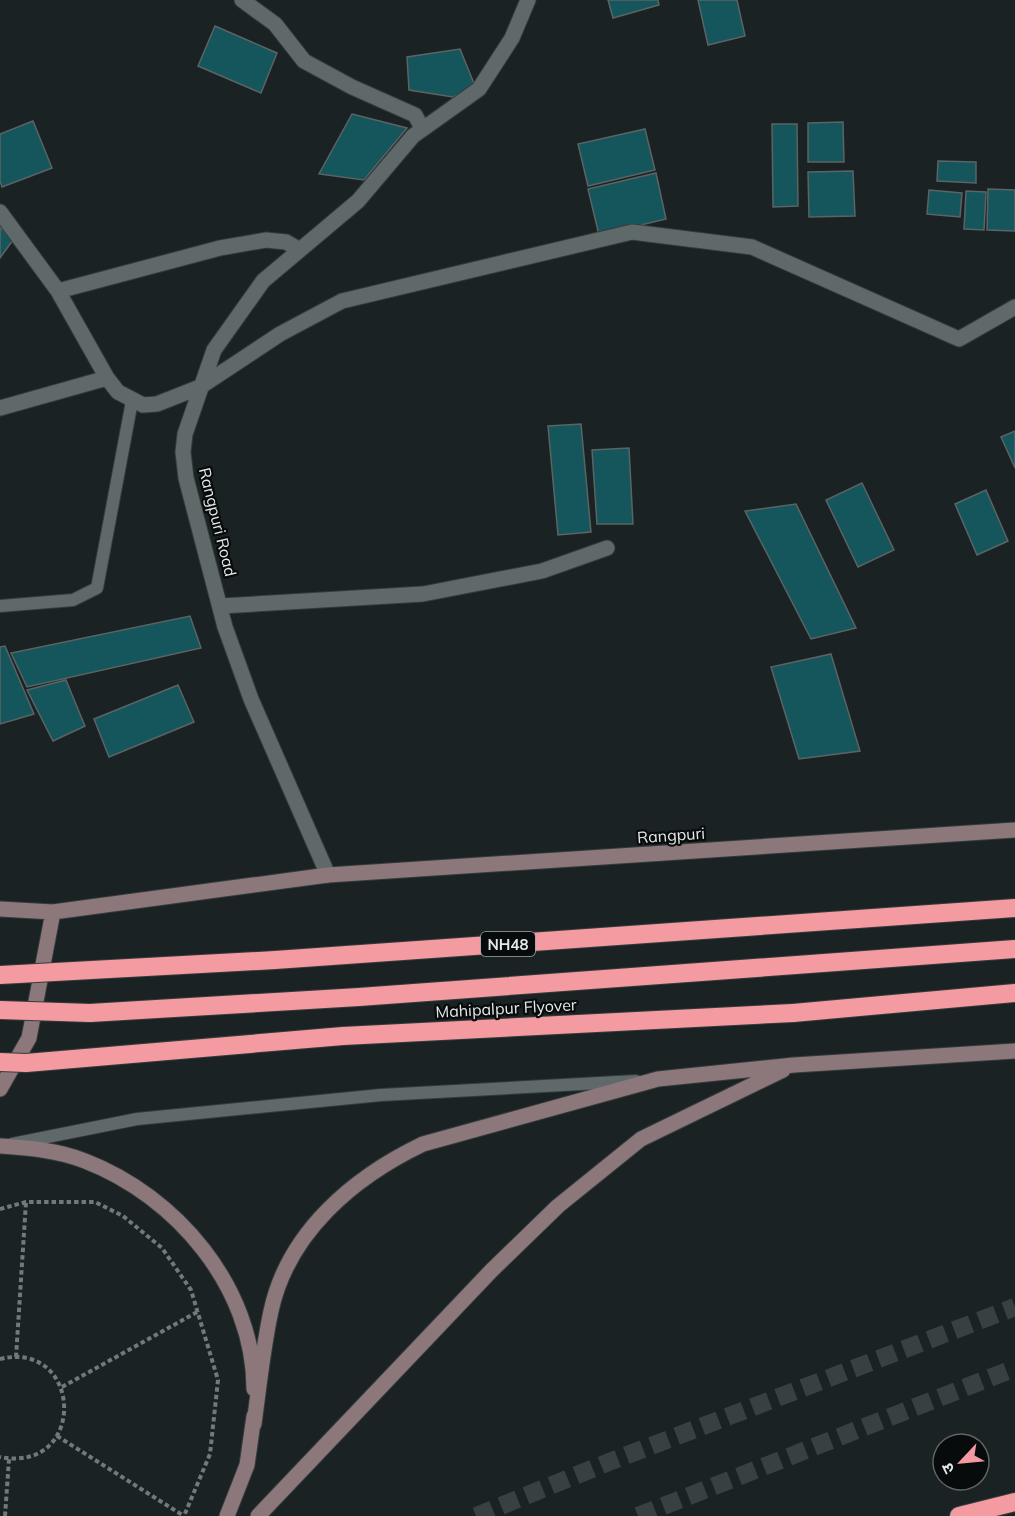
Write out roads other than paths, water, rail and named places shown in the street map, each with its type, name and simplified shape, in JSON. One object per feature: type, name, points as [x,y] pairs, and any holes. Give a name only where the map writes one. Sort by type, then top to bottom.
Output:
[{"type":"highway","name":"NH48","points":[[0,975],[275,960],[1015,909]]},
{"type":"highway","points":[[0,1010],[90,1013],[359,997],[1015,949]]},
{"type":"highway","name":"Mahipalpur Flyover","points":[[0,1062],[26,1063],[344,1036],[793,1013],[1015,993]]},
{"type":"highway","points":[[960,1516],[1015,1502]]},
{"type":"main road","name":"Rangpuri","points":[[0,909],[53,912],[328,875],[1015,830]]},
{"type":"main road","points":[[0,1089],[29,1038],[53,912]]},
{"type":"main road","points":[[227,1516],[247,1465],[271,1309],[285,1273],[304,1239],[328,1208],[356,1182],[388,1161],[423,1144],[658,1079],[794,1065],[1015,1051]]},
{"type":"main road","points":[[258,1516],[490,1271],[558,1206],[641,1139],[794,1065]]},
{"type":"main road","points":[[0,1146],[42,1150],[93,1164],[122,1177],[157,1201],[188,1229],[214,1263],[234,1300],[247,1340],[252,1372],[254,1424]]},
{"type":"street","points":[[242,0],[275,24],[304,61],[352,87],[415,115],[422,129]]},
{"type":"street","name":"Rangpuri Road","points":[[328,875],[251,699],[225,627],[186,478],[183,452],[185,434],[214,350],[263,281],[358,201],[407,142],[479,89],[512,38],[528,0]]},
{"type":"street","points":[[0,212],[58,291],[107,378],[118,392],[143,405],[157,404],[200,387],[280,334],[342,301],[632,232],[752,247],[959,339],[1015,307]]},
{"type":"street","points":[[58,291],[220,248],[266,240],[286,242],[300,250]]},
{"type":"street","points":[[0,408],[107,378]]},
{"type":"street","points":[[221,606],[423,594],[542,571],[607,548]]},
{"type":"lane","points":[[0,606],[73,600],[97,588],[132,401]]},
{"type":"lane","points":[[0,1146],[160,1117],[381,1095],[658,1079]]},
{"type":"tunnel","points":[[476,1516],[609,1462],[1015,1307]]},
{"type":"tunnel","points":[[638,1516],[1015,1368]]}]
